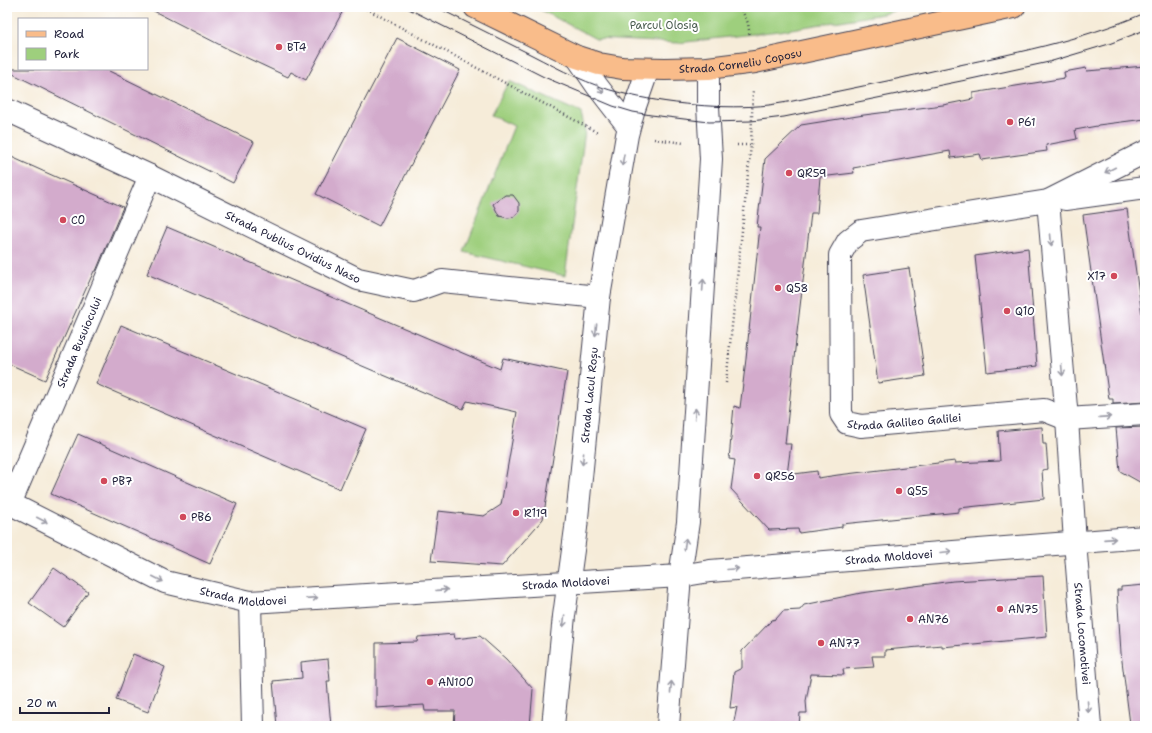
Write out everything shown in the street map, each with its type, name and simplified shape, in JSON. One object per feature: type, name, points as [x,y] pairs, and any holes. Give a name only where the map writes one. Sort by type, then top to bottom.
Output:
[{"type":"main road","name":"Strada Corneliu Coposu","points":[[475,7],[578,57],[614,67],[648,69],[708,68],[755,62],[1014,7]]},
{"type":"street","points":[[578,57],[628,131]]},
{"type":"street","points":[[668,726],[680,576],[688,522],[711,159],[708,106],[708,68]]},
{"type":"street","name":"Strada Lacul Roșu","points":[[553,726],[568,582],[576,528],[600,297],[628,131],[648,69]]},
{"type":"street","name":"Strada Publius Ovidius Naso","points":[[7,110],[150,176],[358,279],[414,291],[442,281],[600,297]]},
{"type":"street","points":[[1048,202],[1145,152]]},
{"type":"street","name":"Strada Busuiocului","points":[[8,504],[150,176]]},
{"type":"street","points":[[1048,202],[1145,188]]},
{"type":"street","points":[[1048,202],[1067,419],[1075,542]]},
{"type":"street","name":"Strada Galileo Galilei","points":[[1048,202],[861,232],[848,241],[840,255],[841,414],[847,423],[861,426],[1044,410],[1067,419],[1145,414]]},
{"type":"street","name":"Strada Moldovei","points":[[8,504],[165,582],[250,602],[680,576],[718,570],[1145,536]]},
{"type":"street","name":"Strada Locomotivei","points":[[1075,542],[1090,726]]},
{"type":"street","points":[[250,602],[253,726]]},
{"type":"path","points":[[363,7],[595,131],[628,131],[710,146],[751,144]]},
{"type":"path","points":[[725,388],[751,144],[755,62]]},
{"type":"green space","name":"Parcul Olosig","points":[[535,7],[908,7],[883,14],[779,31],[678,43],[596,39]]},
{"type":"green space","points":[[509,81],[581,113],[585,131],[565,276],[464,252],[514,126],[491,115]]},
{"type":"building","name":"BT4","points":[[146,7],[345,7],[306,80],[291,72],[288,77],[228,49]]},
{"type":"building","points":[[397,38],[460,70],[379,226],[316,194]]},
{"type":"building","points":[[1145,66],[1145,119],[1098,125],[1075,130],[1077,139],[1046,145],[1047,151],[982,160],[980,154],[951,158],[950,151],[853,168],[854,173],[820,177],[817,213],[811,213],[785,444],[791,444],[787,475],[817,471],[818,478],[955,461],[955,463],[1000,461],[998,431],[1042,427],[1043,444],[1046,444],[1048,469],[1042,470],[1044,499],[959,508],[959,512],[842,524],[842,527],[799,533],[798,529],[769,530],[731,489],[735,460],[729,459],[734,406],[740,408],[746,359],[760,227],[757,227],[765,159],[801,125],[943,105],[973,99],[973,93],[1065,78],[1064,72],[1086,68],[1087,71]]},
{"type":"building","points":[[7,69],[107,70],[254,142],[233,183],[7,71]]},
{"type":"building","points":[[7,155],[123,207],[96,271],[94,271],[45,380],[7,363]]},
{"type":"building","points":[[505,195],[513,195],[519,203],[519,211],[514,217],[508,218],[499,216],[493,204]]},
{"type":"building","name":"X17","points":[[1127,209],[1145,336],[1145,402],[1113,404],[1113,399],[1109,399],[1083,215]]},
{"type":"building","points":[[167,227],[500,369],[503,358],[567,372],[543,519],[502,566],[431,561],[438,511],[484,516],[501,505],[517,412],[467,401],[463,409],[147,274]]},
{"type":"building","name":"Q10","points":[[1028,248],[1037,366],[987,372],[975,256]]},
{"type":"building","points":[[909,268],[925,376],[878,383],[863,275]]},
{"type":"building","points":[[121,325],[366,429],[340,489],[96,384]]},
{"type":"building","points":[[1145,427],[1145,485],[1120,471],[1116,428]]},
{"type":"building","points":[[78,434],[237,504],[210,564],[51,494]]},
{"type":"building","points":[[54,568],[88,592],[63,627],[29,603]]},
{"type":"building","points":[[1043,576],[1047,637],[942,647],[942,645],[885,650],[885,656],[872,656],[874,667],[843,669],[844,675],[811,674],[806,701],[807,713],[800,713],[799,726],[733,726],[737,707],[730,708],[734,672],[742,668],[742,651],[772,620],[776,619],[783,611],[800,610],[804,605],[861,593],[953,581]]},
{"type":"building","points":[[1145,585],[1145,723],[1130,724],[1121,653],[1117,590],[1121,590],[1121,587]]},
{"type":"building","name":"AN100","points":[[454,634],[455,639],[480,636],[506,659],[533,689],[530,726],[454,726],[455,711],[425,711],[424,705],[376,708],[376,643],[417,642],[418,637]]},
{"type":"building","points":[[133,654],[165,667],[148,712],[116,700]]},
{"type":"building","points":[[328,659],[330,681],[327,681],[331,726],[277,726],[273,681],[302,678],[301,662]]},
{"type":"tram line","points":[[405,7],[544,77],[613,106],[633,112],[709,122],[751,121],[784,117],[971,79],[1049,62],[1109,44],[1145,30]]},
{"type":"tram line","points":[[436,7],[564,72],[609,90],[638,97],[676,103],[734,107],[769,105],[795,101],[1019,52],[1070,39],[1120,23],[1145,13]]},
{"type":"place","name":"BT4","points":[[279,47]]},
{"type":"place","name":"P61","points":[[1010,122]]},
{"type":"place","name":"QR59","points":[[789,173]]},
{"type":"place","name":"C0","points":[[63,220]]},
{"type":"place","name":"X17","points":[[1114,276]]},
{"type":"place","name":"Q58","points":[[778,288]]},
{"type":"place","name":"Q10","points":[[1007,311]]},
{"type":"place","name":"QR56","points":[[757,476]]},
{"type":"place","name":"PB7","points":[[104,481]]},
{"type":"place","name":"Q55","points":[[899,491]]},
{"type":"place","name":"R119","points":[[516,513]]},
{"type":"place","name":"PB6","points":[[183,517]]},
{"type":"place","name":"AN75","points":[[1000,609]]},
{"type":"place","name":"AN76","points":[[910,619]]},
{"type":"place","name":"AN77","points":[[821,643]]},
{"type":"place","name":"AN100","points":[[430,682]]}]
